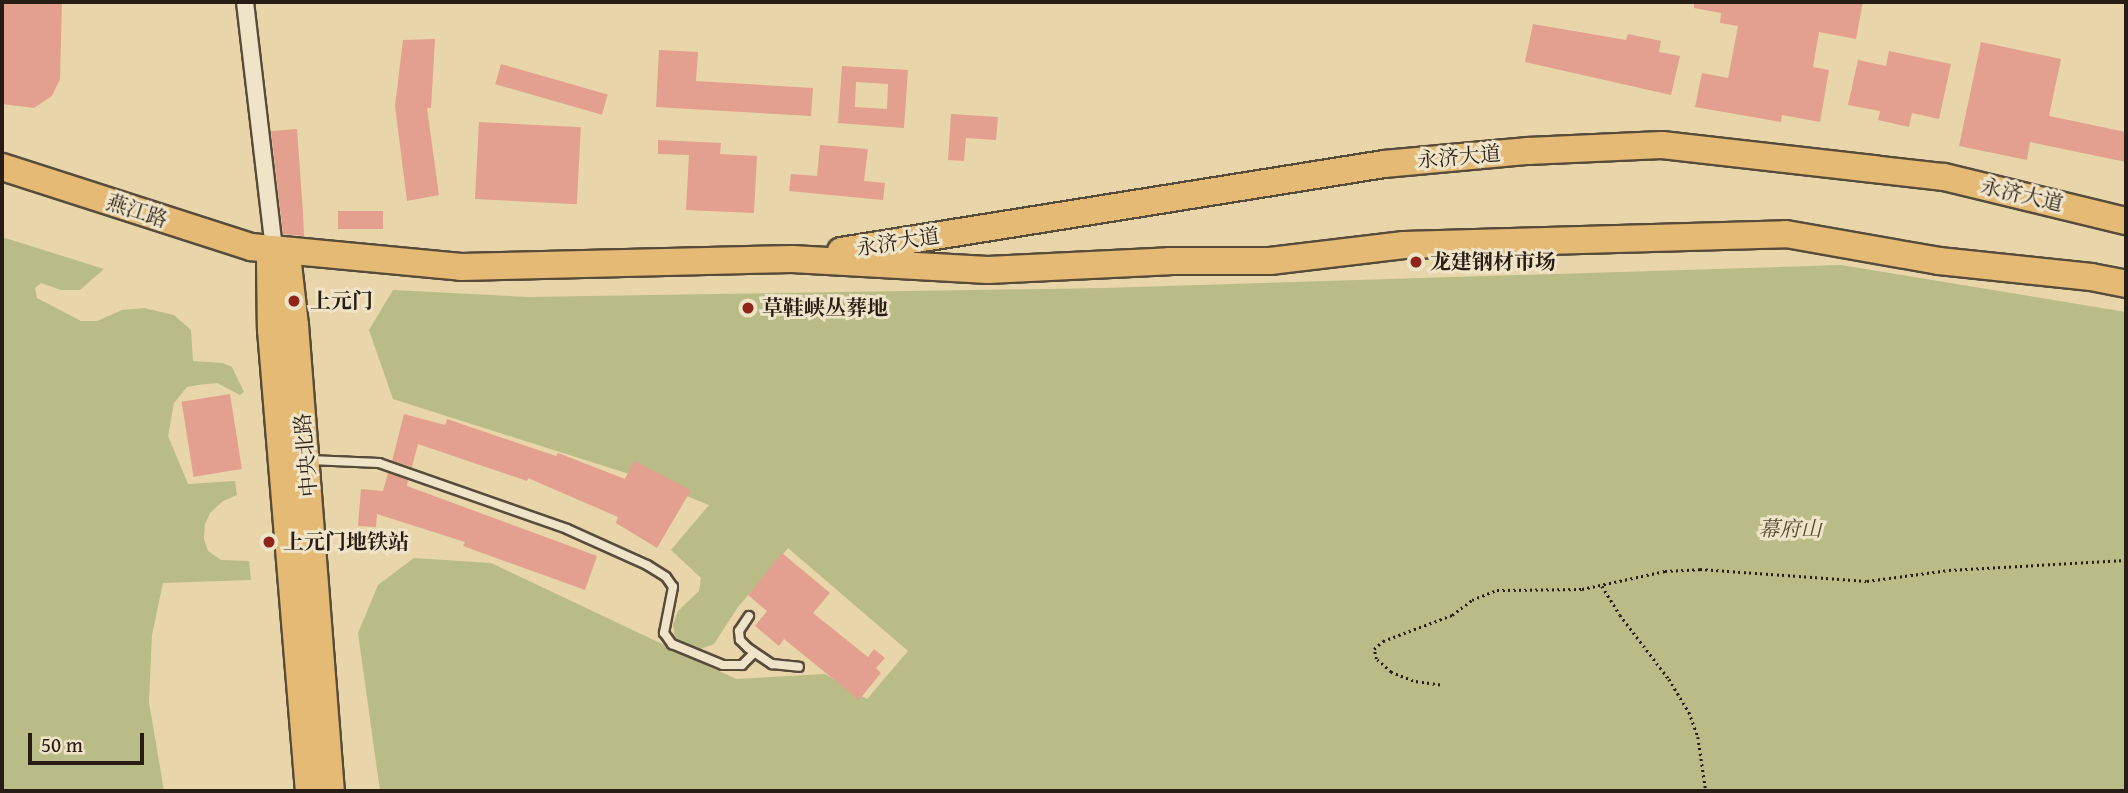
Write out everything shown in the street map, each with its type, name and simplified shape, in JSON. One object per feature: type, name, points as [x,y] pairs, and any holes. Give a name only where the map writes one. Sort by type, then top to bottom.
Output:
[{"type":"main road","name":"永济大道","points":[[792,260],[1384,164],[1528,151],[1662,145],[1944,177],[2126,221]]},
{"type":"main road","name":"燕江路","points":[[2,167],[251,247],[277,259]]},
{"type":"main road","points":[[2,179],[230,254],[277,259]]},
{"type":"main road","name":"永济大道","points":[[277,259],[461,267],[792,260],[988,270],[1169,261],[1270,261],[1404,245],[1786,234],[1939,261],[2091,277],[2126,284]]},
{"type":"main road","name":"中央北路","points":[[277,259],[307,460],[331,791]]},
{"type":"main road","name":"中央北路","points":[[277,259],[271,330],[309,791]]},
{"type":"street","name":"中央北路","points":[[245,2],[277,259]]},
{"type":"lane","points":[[307,460],[379,463],[567,528],[647,565],[666,577],[674,587],[664,633],[672,644],[723,666],[734,667],[742,664],[754,653]]},
{"type":"lane","points":[[749,616],[739,631],[740,640],[772,664],[799,667]]},
{"type":"path","points":[[1440,685],[1413,681],[1391,672],[1376,659],[1374,649],[1383,641],[1452,615],[1472,600],[1497,590],[1582,589],[1665,571],[1700,569],[1867,581],[1949,570],[2126,560]]},
{"type":"path","points":[[1601,586],[1669,679],[1689,712],[1698,737],[1706,791]]},
{"type":"green space","points":[[2,237],[104,269],[80,290],[61,290],[41,283],[35,288],[37,298],[81,321],[97,321],[122,310],[144,308],[174,315],[191,330],[193,361],[223,363],[232,367],[244,392],[240,395],[217,383],[198,385],[187,387],[174,403],[168,436],[188,484],[235,481],[237,495],[223,501],[210,513],[205,524],[204,539],[208,551],[221,560],[249,561],[251,580],[163,583],[152,635],[149,702],[164,791],[2,791]]},
{"type":"green space","name":"幕府山","points":[[1841,265],[2126,312],[2126,791],[380,791],[358,633],[378,585],[414,558],[491,563],[736,679],[825,674],[867,699],[908,651],[788,548],[738,607],[714,644],[700,649],[684,645],[675,636],[673,625],[678,611],[699,591],[701,578],[671,550],[709,505],[645,479],[393,399],[369,330],[393,290],[528,297],[1104,288]]},
{"type":"building","points":[[2,2],[62,2],[60,79],[52,96],[34,108],[2,104]]},
{"type":"building","points":[[1694,2],[1863,2],[1856,39],[1819,32],[1813,67],[1829,70],[1820,122],[1782,115],[1781,122],[1695,107],[1702,73],[1728,78],[1738,26],[1720,23],[1721,13],[1694,8]]},
{"type":"building","points":[[1533,24],[1626,40],[1628,34],[1661,41],[1659,52],[1680,56],[1671,95],[1525,62]]},
{"type":"building","points":[[435,39],[431,108],[427,108],[439,195],[407,201],[395,106],[403,40]]},
{"type":"building","points":[[1981,42],[2061,59],[2049,116],[2126,132],[2126,162],[2030,142],[2027,160],[1959,146]]},
{"type":"building","points":[[659,50],[698,52],[696,81],[813,88],[811,116],[656,107]]},
{"type":"building","points":[[1889,51],[1951,64],[1939,119],[1912,113],[1909,127],[1878,120],[1880,111],[1848,105],[1858,60],[1886,66]]},
{"type":"building","points":[[501,64],[608,95],[602,115],[495,84]]},
{"type":"building","points":[[842,66],[908,70],[904,128],[838,123]],"holes":[[[856,82],[888,84],[887,109],[855,107]]]},
{"type":"building","points":[[951,114],[998,117],[996,140],[966,138],[964,161],[948,160]]},
{"type":"building","points":[[479,122],[581,127],[577,204],[475,199]]},
{"type":"building","points":[[297,129],[304,236],[283,234],[271,131]]},
{"type":"building","points":[[658,140],[721,143],[720,154],[757,156],[754,213],[686,210],[689,155],[658,154]]},
{"type":"building","points":[[820,145],[868,149],[864,181],[885,183],[883,200],[789,191],[791,174],[817,176]]},
{"type":"building","points":[[338,211],[383,211],[383,229],[338,229]]},
{"type":"building","points":[[230,394],[242,469],[193,477],[182,402]]},
{"type":"building","points":[[404,414],[445,425],[447,419],[556,456],[558,453],[625,479],[634,461],[691,490],[657,548],[616,523],[618,517],[528,478],[527,481],[418,444],[412,467],[392,461]]},
{"type":"building","points":[[388,473],[408,480],[407,486],[597,556],[585,590],[463,546],[465,542],[377,514],[376,527],[358,526],[361,489],[383,491]]},
{"type":"building","points":[[782,553],[830,593],[813,613],[868,657],[874,649],[885,658],[876,668],[881,673],[859,700],[784,639],[779,646],[755,626],[767,611],[748,595]]},
{"type":"place","name":"龙建钢材市场","points":[[1416,262]]},
{"type":"place","name":"上元门","points":[[294,301]]},
{"type":"place","name":"草鞋峡丛葬地","points":[[748,308]]},
{"type":"place","name":"上元门地铁站","points":[[269,542]]}]
